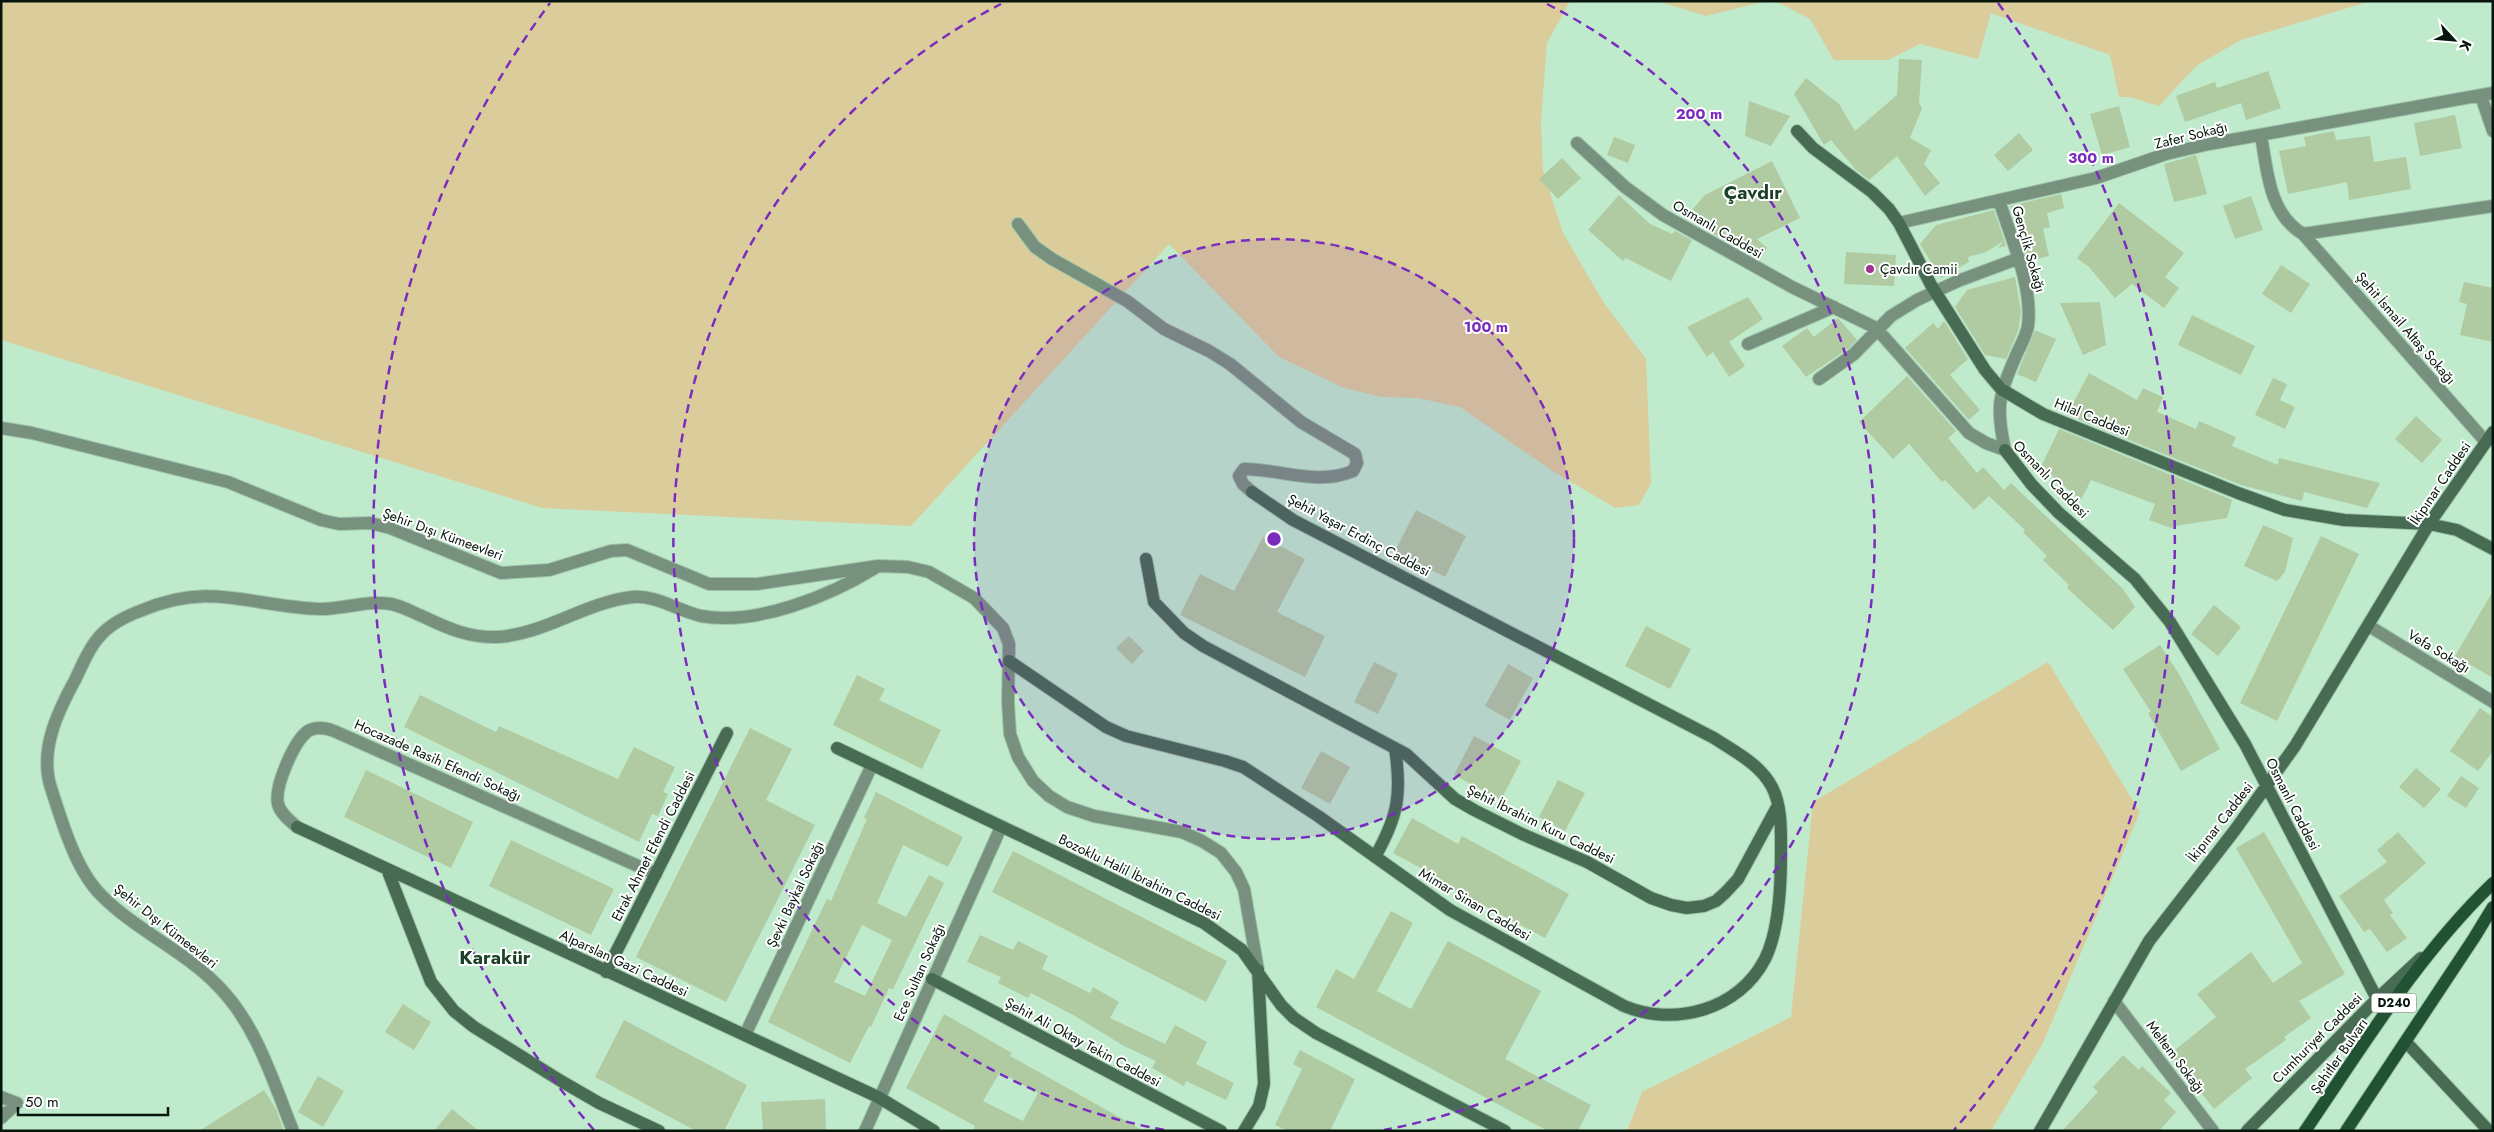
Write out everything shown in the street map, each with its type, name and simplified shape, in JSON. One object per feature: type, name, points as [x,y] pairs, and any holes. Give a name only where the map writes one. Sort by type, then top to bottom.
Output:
[{"type":"main road","name":"Şehitler Bulvarı","points":[[2305,1131],[2432,948],[2462,913],[2493,883]]},
{"type":"main road","name":"D240","points":[[2346,1131],[2493,907]]},
{"type":"street","points":[[2487,94],[2493,131]]},
{"type":"street","name":"Zafer Sokağı","points":[[1899,223],[2096,178],[2166,154],[2261,134],[2487,94]]},
{"type":"street","name":"Hilal Caddesi","points":[[1797,131],[1813,148],[1872,192],[1899,223],[1934,291],[1985,370],[2001,389],[2043,414],[2238,494],[2285,510],[2336,519],[2429,524],[2457,530],[2493,549]]},
{"type":"street","name":"Şehit İsmail Altaş Sokağı","points":[[2261,134],[2272,194],[2281,216],[2292,227],[2303,234],[2489,437]]},
{"type":"street","name":"Osmanlı Caddesi","points":[[1577,143],[1625,188],[1663,215],[1727,252],[1876,328],[1969,433],[1986,443],[2005,450],[2039,492],[2059,513],[2135,579],[2165,616],[2240,737],[2377,999]]},
{"type":"street","name":"Gençlik Sokağı","points":[[1999,200],[2028,302],[2028,329],[2001,389],[1999,422],[2005,450]]},
{"type":"street","points":[[2303,234],[2493,206]]},
{"type":"street","name":"Şehit Yaşar Erdinç Caddesi","points":[[1018,224],[1035,247],[1052,259],[1127,301],[1164,329],[1209,351],[1230,364],[1301,422],[1355,454],[1357,463],[1354,471],[1341,476],[1317,477],[1244,469],[1239,476],[1243,484],[1252,492],[1293,520],[1714,738],[1762,772],[1772,787],[1778,805]]},
{"type":"street","points":[[1819,379],[1854,354],[1876,328],[1890,316],[1934,291],[2017,259]]},
{"type":"street","points":[[1748,344],[1834,307]]},
{"type":"street","name":"Şehir Dışı Kümeevleri","points":[[1,428],[32,433],[228,482],[321,520],[339,524],[370,523],[390,528],[501,573],[549,570],[611,551],[627,550],[709,584],[757,584],[878,566],[908,567],[929,572],[974,598],[1003,628],[1009,644],[1008,702],[1010,734],[1018,757],[1033,781],[1049,796],[1067,807],[1094,816],[1182,832],[1202,841],[1221,853],[1236,872],[1244,889],[1258,970]]},
{"type":"street","name":"İkipınar Caddesi","points":[[2040,1131],[2149,941],[2267,786],[2310,722],[2429,524],[2489,437]]},
{"type":"street","name":"Şehit İbrahim Kuru Caddesi","points":[[1146,559],[1154,602],[1184,633],[1247,672],[1395,748],[1424,769],[1455,799],[1474,810],[1522,834],[1587,862],[1651,898],[1687,908],[1704,906],[1716,901],[1738,879],[1778,805]]},
{"type":"street","name":"Şehir Dışı Kümeevleri","points":[[294,1131],[254,1035],[232,1002],[218,985],[194,965],[126,916],[101,895],[81,866],[60,814],[49,782],[48,745],[71,686],[95,641],[107,628],[119,620],[176,598],[217,595],[322,609],[392,604],[449,630],[471,636],[501,637],[528,631],[593,606],[638,596],[702,616],[723,618],[746,616],[792,606],[826,594],[848,585],[878,566]]},
{"type":"street","name":"Vefa Sokağı","points":[[2369,626],[2493,702]]},
{"type":"street","name":"Mimar Sinan Caddesi","points":[[1009,661],[1106,727],[1126,736],[1243,767],[1318,816],[1450,910],[1624,1006],[1640,1012],[1674,1016],[1709,1008],[1731,995],[1746,983],[1766,957],[1778,905],[1781,868],[1778,805]]},
{"type":"street","name":"Hocazade Rasih Efendi Sokağı","points":[[297,827],[278,805],[277,792],[285,768],[298,742],[308,731],[322,727],[656,874]]},
{"type":"street","name":"Etrak Ahmet Efendi Caddesi","points":[[606,972],[727,733]]},
{"type":"street","name":"Bozoklu Halil İbrahim Caddesi","points":[[836,748],[1204,923],[1242,950],[1281,1005],[1294,1018],[1316,1033],[1505,1131]]},
{"type":"street","points":[[1375,857],[1394,821],[1397,804],[1398,769],[1395,748]]},
{"type":"street","name":"Şevki Baykal Sokağı","points":[[745,1035],[872,765]]},
{"type":"street","name":"Alparslan Gazi Caddesi","points":[[297,827],[878,1097],[934,1131]]},
{"type":"street","name":"Ece Sultan Sokağı","points":[[865,1131],[878,1097],[1001,827]]},
{"type":"street","points":[[387,869],[432,982],[454,1011],[474,1027],[561,1081],[599,1103],[659,1131]]},
{"type":"street","name":"Cumhuriyet Caddesi","points":[[2247,1131],[2377,999],[2432,948]]},
{"type":"street","points":[[1244,1131],[1258,1106],[1264,1084],[1258,970]]},
{"type":"street","name":"Şehit Ali Oktay Tekin Caddesi","points":[[932,980],[1221,1131]]},
{"type":"street","name":"Meltem Sokağı","points":[[2114,1001],[2213,1131]]},
{"type":"street","points":[[2406,1042],[2490,1131]]},
{"type":"street","points":[[1,1096],[17,1103],[1,1118]]},
{"type":"shaded area","points":[[1,1],[1570,1],[1547,43],[1541,122],[1543,171],[1563,233],[1604,303],[1646,359],[1651,483],[1639,505],[1615,508],[1551,470],[1460,407],[1417,398],[1381,397],[1344,388],[1279,357],[1169,244],[911,526],[542,508],[1,340]]},
{"type":"shaded area","points":[[1657,1],[1767,1],[1706,16]]},
{"type":"shaded area","points":[[1775,1],[2371,1],[2241,40],[2196,66],[2159,106],[2129,97],[2119,97],[2110,55],[1991,13],[1978,59],[1920,44],[1888,60],[1834,60],[1810,19]]},
{"type":"shaded area","points":[[2048,662],[2140,812],[2043,1043],[1991,1131],[1627,1131],[1642,1092],[1791,1017],[1813,802]]},
{"type":"building","points":[[1899,59],[1922,60],[1919,103],[1922,108],[1910,138],[1931,150],[1924,164],[1940,183],[1925,196],[1897,156],[1869,180],[1856,170],[1831,140],[1824,145],[1794,94],[1806,78],[1839,104],[1855,131],[1897,95]]},
{"type":"building","points":[[2268,71],[2281,108],[2246,120],[2241,103],[2185,122],[2176,96],[2215,82],[2217,88]]},
{"type":"building","points":[[1749,101],[1790,116],[1771,146],[1745,136]]},
{"type":"building","points":[[2119,106],[2130,147],[2102,155],[2090,114]]},
{"type":"building","points":[[2455,115],[2462,148],[2420,156],[2414,123]]},
{"type":"building","points":[[2334,131],[2336,140],[2370,136],[2374,162],[2406,157],[2411,189],[2349,200],[2347,182],[2288,194],[2279,151],[2306,146],[2304,137]]},
{"type":"building","points":[[2019,133],[2033,150],[2008,171],[1994,155]]},
{"type":"building","points":[[1614,137],[1635,145],[1628,163],[1607,155]]},
{"type":"building","points":[[2196,155],[2207,194],[2174,202],[2164,164]]},
{"type":"building","points":[[1562,158],[1581,178],[1558,199],[1539,179]]},
{"type":"building","points":[[1772,161],[1800,218],[1757,239],[1767,248],[1760,260],[1685,218],[1705,195]]},
{"type":"building","points":[[2061,194],[2064,208],[2047,213],[2050,227],[2043,229],[2049,256],[2028,261],[2010,206]]},
{"type":"building","points":[[1619,195],[1650,224],[1672,234],[1675,231],[1692,240],[1671,281],[1626,258],[1623,261],[1588,230]]},
{"type":"building","points":[[2251,196],[2263,230],[2235,239],[2223,206]]},
{"type":"building","points":[[2119,203],[2184,253],[2165,277],[2179,288],[2164,308],[2132,284],[2115,298],[2089,267],[2077,258]]},
{"type":"building","points":[[1994,210],[2006,246],[1998,248],[2004,241],[1986,252],[1968,257],[1969,262],[1941,278],[1920,244],[1936,225]]},
{"type":"building","name":"Çavdır Camii","points":[[1846,252],[1896,255],[1894,286],[1844,284]]},
{"type":"building","points":[[2281,265],[2310,284],[2291,313],[2262,294]]},
{"type":"building","points":[[2015,277],[2021,311],[2018,331],[2006,359],[1985,355],[1955,307],[1967,290]]},
{"type":"building","points":[[2464,282],[2493,288],[2493,342],[2460,335],[2467,304],[2459,302]]},
{"type":"building","points":[[1748,297],[1763,319],[1729,342],[1745,366],[1729,377],[1713,352],[1707,357],[1687,327]]},
{"type":"building","points":[[2100,302],[2106,345],[2083,355],[2060,303]]},
{"type":"building","points":[[2192,315],[2255,346],[2241,375],[2178,345]]},
{"type":"building","points":[[1838,318],[1857,340],[1849,348],[1806,377],[1782,346],[1807,328],[1814,337]]},
{"type":"building","points":[[1944,321],[1968,359],[1950,375],[1980,410],[1969,420],[1905,348],[1933,323],[1938,329]]},
{"type":"building","points":[[2035,330],[2056,339],[2036,382],[2017,374]]},
{"type":"building","points":[[2089,373],[2137,400],[2143,388],[2163,397],[2157,412],[2196,429],[2199,421],[2236,437],[2232,446],[2278,465],[2279,458],[2380,483],[2367,508],[2304,492],[2302,501],[2241,485],[2067,415]]},
{"type":"building","points":[[1907,376],[1956,431],[1948,438],[1977,473],[1983,467],[2004,490],[2011,483],[2123,589],[2135,607],[2113,630],[2067,588],[2069,585],[2043,560],[2047,556],[2023,532],[2025,530],[1989,496],[1974,510],[1945,480],[1942,482],[1909,444],[1893,459],[1859,422]]},
{"type":"building","points":[[2273,378],[2287,384],[2280,400],[2295,407],[2285,429],[2255,415]]},
{"type":"building","points":[[2416,416],[2442,440],[2422,463],[2395,439]]},
{"type":"building","points":[[2059,429],[2232,500],[2227,518],[2175,526],[2174,529],[2149,520],[2155,504],[2091,480],[2081,500],[2041,467]]},
{"type":"building","points":[[1416,510],[1466,536],[1445,577],[1395,551]]},
{"type":"building","points":[[2263,525],[2293,538],[2285,572],[2277,581],[2244,566]]},
{"type":"building","points":[[2321,536],[2359,554],[2277,721],[2240,703]]},
{"type":"building","points":[[1263,537],[1305,559],[1277,612],[1325,636],[1305,677],[1180,615],[1200,574],[1234,591]]},
{"type":"building","points":[[2493,591],[2493,678],[2455,656]]},
{"type":"building","points":[[2214,605],[2241,627],[2218,656],[2191,634]]},
{"type":"building","points":[[1646,626],[1691,649],[1670,689],[1625,666]]},
{"type":"building","points":[[1129,636],[1144,651],[1132,664],[1116,648]]},
{"type":"building","points":[[2160,645],[2179,674],[2220,749],[2181,771],[2148,713],[2151,712],[2123,669]]},
{"type":"building","points":[[1374,662],[1398,674],[1378,714],[1354,702]]},
{"type":"building","points":[[1508,664],[1533,678],[1510,720],[1485,706]]},
{"type":"building","points":[[857,675],[885,689],[879,700],[941,730],[922,769],[833,725]]},
{"type":"building","points":[[420,695],[496,732],[499,726],[618,779],[634,747],[675,767],[663,792],[668,794],[658,816],[652,814],[639,842],[404,727]]},
{"type":"building","points":[[2480,708],[2493,717],[2493,751],[2478,771],[2450,751]]},
{"type":"building","points":[[750,728],[792,749],[766,800],[815,825],[726,1002],[636,957]]},
{"type":"building","points":[[1474,736],[1521,761],[1501,800],[1454,775]]},
{"type":"building","points":[[1321,751],[1350,767],[1330,804],[1301,788]]},
{"type":"building","points":[[2416,768],[2441,789],[2424,808],[2399,787]]},
{"type":"building","points":[[366,770],[473,822],[451,868],[344,817]]},
{"type":"building","points":[[2461,776],[2479,788],[2466,808],[2447,796]]},
{"type":"building","points":[[1558,780],[1585,793],[1565,831],[1539,817]]},
{"type":"building","points":[[876,792],[963,837],[948,867],[903,845],[877,903],[906,917],[929,875],[944,883],[893,989],[889,988],[871,1027],[869,1026],[850,1063],[768,1022],[827,899],[831,901],[867,819],[864,818]],"holes":[[[862,925],[892,940],[865,996],[834,982]]]},
{"type":"building","points":[[1412,818],[1458,844],[1462,836],[1569,894],[1545,938],[1438,881],[1439,878],[1393,853]]},
{"type":"building","points":[[2264,832],[2345,974],[2299,1001],[2311,1018],[2284,1037],[2286,1040],[2245,1069],[2252,1078],[2214,1109],[2170,1054],[2216,1017],[2197,994],[2251,952],[2273,983],[2302,963],[2236,848]]},
{"type":"building","points":[[2398,832],[2426,863],[2384,900],[2393,913],[2390,915],[2407,938],[2387,952],[2370,929],[2364,932],[2339,896],[2387,862],[2377,850]]},
{"type":"building","points":[[511,840],[614,889],[591,935],[489,886]]},
{"type":"building","points":[[1013,851],[1227,961],[1206,1002],[992,892]]},
{"type":"building","points":[[1391,911],[1413,923],[1377,991],[1411,1009],[1448,941],[1541,991],[1505,1059],[1591,1105],[1578,1131],[1548,1131],[1316,1007],[1336,969],[1354,979]]},
{"type":"building","points":[[980,935],[1013,950],[1018,941],[1048,956],[1042,969],[1090,993],[1093,987],[1119,1002],[1110,1018],[1165,1044],[1175,1025],[1207,1042],[1196,1064],[1234,1083],[1226,1100],[1186,1081],[1184,1086],[1152,1068],[1156,1061],[1124,1046],[1075,1016],[1031,993],[1028,998],[998,983],[1001,977],[967,962]]},
{"type":"building","points":[[403,1004],[431,1022],[414,1050],[385,1032]]},
{"type":"building","points":[[944,1014],[1012,1053],[1010,1056],[1144,1131],[973,1131],[975,1126],[906,1088]],"holes":[[[1000,1072],[1038,1093],[1023,1121],[983,1101]]]},
{"type":"building","points":[[624,1020],[747,1085],[724,1131],[696,1131],[595,1077]]},
{"type":"building","points":[[1300,1050],[1355,1079],[1330,1131],[1288,1131],[1275,1125],[1302,1069],[1293,1064]]},
{"type":"building","points":[[2123,1055],[2139,1070],[2142,1066],[2171,1093],[2164,1100],[2176,1112],[2159,1131],[2062,1131],[2098,1092],[2093,1087]]},
{"type":"building","points":[[318,1076],[344,1091],[323,1127],[298,1112]]},
{"type":"building","points":[[264,1090],[276,1109],[284,1131],[199,1131]]},
{"type":"building","points":[[825,1099],[826,1131],[763,1131],[761,1102]]},
{"type":"building","points":[[452,1109],[479,1131],[434,1131]]},
{"type":"place","name":"Çavdır Camii","points":[[1870,269]]},
{"type":"district","name":"Çavdır","points":[[1753,192]]},
{"type":"district","name":"Karakür","points":[[495,957]]}]
